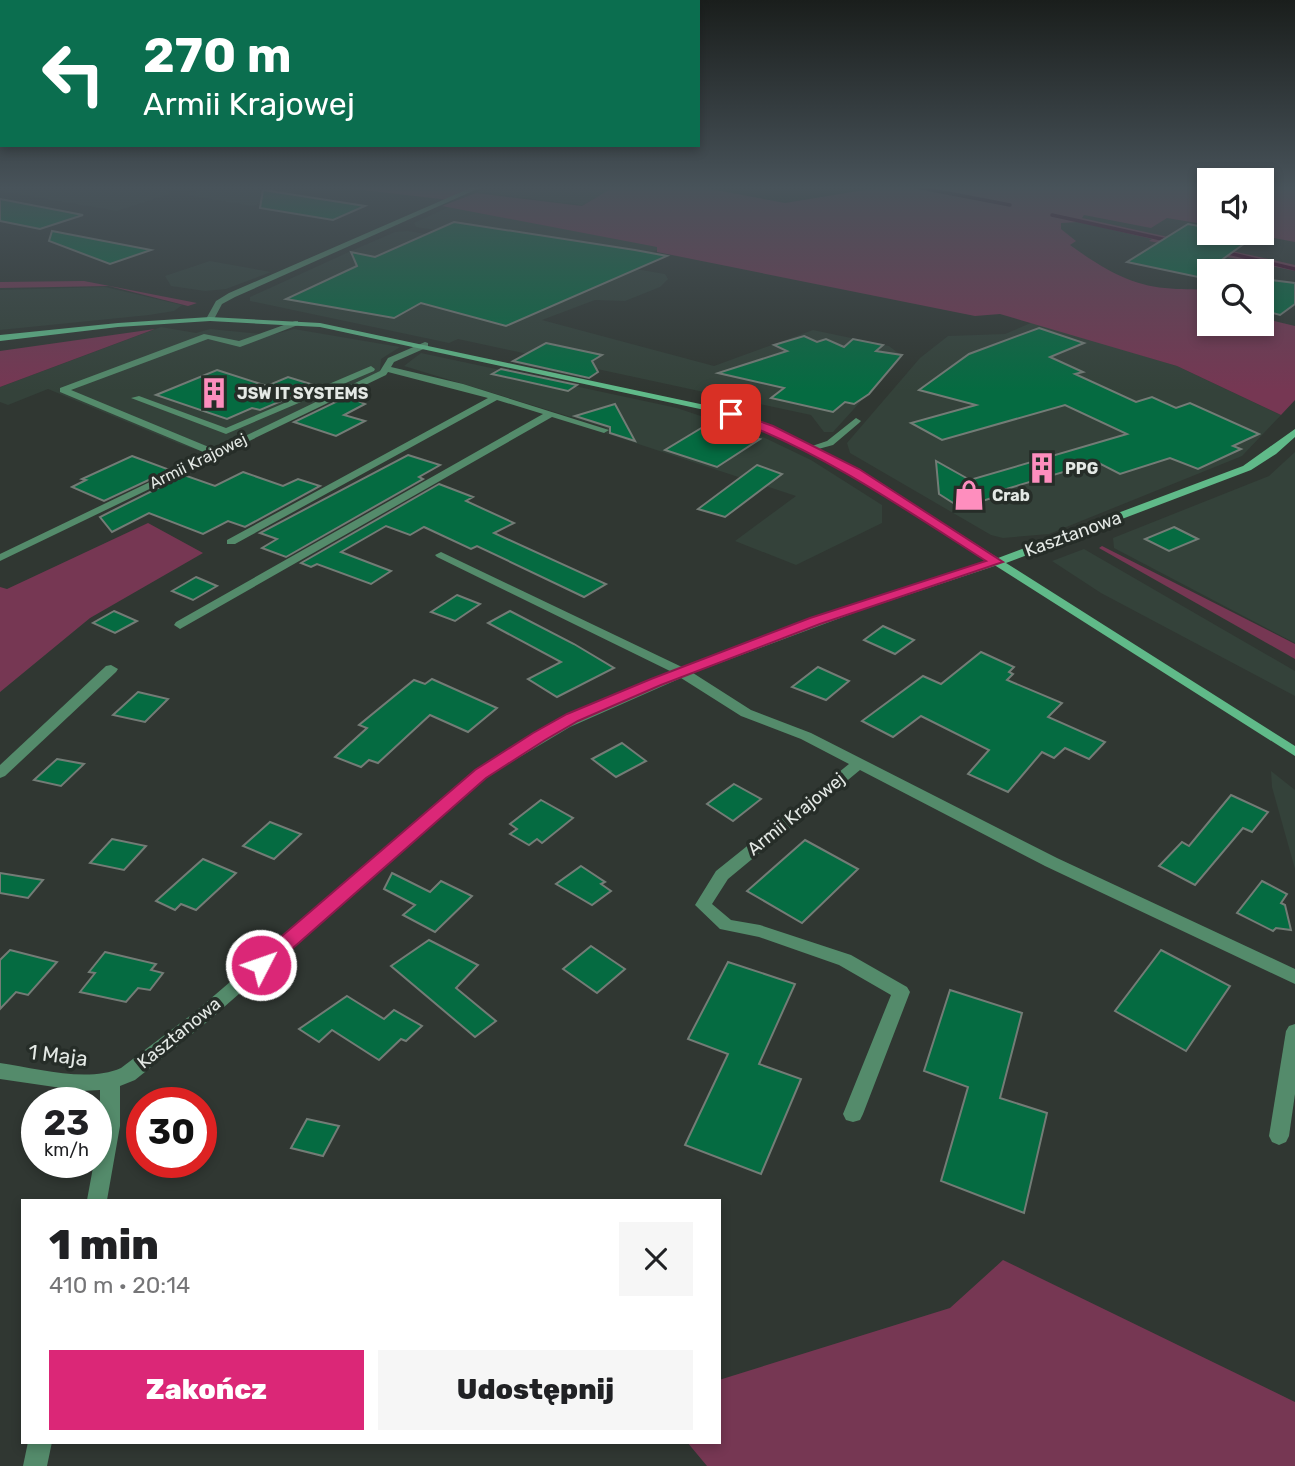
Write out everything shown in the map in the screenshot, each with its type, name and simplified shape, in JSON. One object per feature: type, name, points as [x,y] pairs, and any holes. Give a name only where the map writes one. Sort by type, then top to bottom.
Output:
[{"type":"street","points":[[209,319],[219,303],[232,295],[325,254]]},
{"type":"street","points":[[0,338],[118,325],[209,319],[295,323],[425,345],[716,410],[769,428],[811,448],[997,562],[1295,752]]},
{"type":"street","points":[[214,453],[64,390],[207,336],[240,344],[295,323]]},
{"type":"street","name":"Armii Krajowej","points":[[0,558],[425,345]]},
{"type":"street","points":[[389,365],[604,430]]},
{"type":"street","name":"Armii Krajowej","points":[[136,398],[226,431],[389,365]]},
{"type":"street","points":[[231,542],[496,397]]},
{"type":"street","points":[[180,625],[551,414]]},
{"type":"street","points":[[811,448],[830,443],[856,421]]},
{"type":"street","name":"Kasztanowa","points":[[110,1082],[149,1061],[481,774],[522,746],[573,718],[683,672],[884,596],[997,562],[1247,468],[1272,452],[1295,432]]},
{"type":"street","points":[[441,555],[683,672],[746,713],[806,736],[858,764]]},
{"type":"street","points":[[0,774],[111,669]]},
{"type":"street","name":"Armii Krajowej","points":[[853,1114],[901,992],[845,960],[760,931],[726,925],[703,905],[722,875],[858,764],[1051,862],[1295,977]]},
{"type":"street","points":[[1279,1136],[1295,1031]]},
{"type":"street","name":"1 Maja","points":[[0,1071],[82,1083],[110,1082]]},
{"type":"street","points":[[97,1199],[110,1126],[110,1082]]},
{"type":"street","points":[[35,1466],[40,1444]]},
{"type":"shaded area","points":[[344,254],[548,254],[665,274],[668,279],[660,287],[625,301],[595,300],[542,320],[714,366],[813,330],[889,346],[902,356],[833,432],[824,432],[811,415],[458,339],[449,343],[250,301],[250,297]]},
{"type":"shaded area","points":[[584,254],[647,254],[631,262]]},
{"type":"shaded area","points":[[669,254],[1084,254],[1103,267],[1139,283],[1171,289],[1197,290],[1197,336],[1274,336],[1274,321],[1295,326],[1295,400],[1281,415],[1177,366],[1000,314],[975,316]]},
{"type":"shaded area","points":[[1214,254],[1247,254],[1268,259],[1237,259]]},
{"type":"shaded area","points":[[1274,260],[1295,265],[1295,271],[1274,267]]},
{"type":"shaded area","points":[[210,261],[271,272],[226,289],[205,291],[171,286],[165,276]]},
{"type":"shaded area","points":[[84,281],[197,303],[188,306],[109,286],[0,288],[0,282]]},
{"type":"shaded area","points":[[105,287],[182,305],[174,311],[149,315],[0,330],[0,290]]},
{"type":"shaded area","points":[[1033,322],[1177,366],[1281,415],[1242,456],[1049,534],[1003,538],[991,535],[850,453],[847,443],[920,358],[948,336],[1005,334]]},
{"type":"shaded area","points":[[161,327],[196,333],[210,329],[271,335],[294,329],[400,347],[381,359],[380,370],[387,372],[211,454],[182,445],[48,389],[8,405],[0,402],[0,387]]},
{"type":"shaded area","points":[[155,329],[0,387],[0,351]]},
{"type":"shaded area","points":[[421,353],[677,408],[763,437],[811,460],[882,505],[882,523],[796,565],[735,541],[796,496],[605,433],[608,430],[604,427],[404,366]]},
{"type":"shaded area","points":[[1295,452],[1295,643],[1114,548],[1113,538],[1269,476]]},
{"type":"shaded area","points":[[148,523],[203,553],[90,618],[0,692],[0,587],[7,589]]},
{"type":"shaded area","points":[[1102,546],[1295,644],[1295,659],[1099,548]]},
{"type":"shaded area","points":[[1084,549],[1295,671],[1295,696],[1101,593],[1052,561]]},
{"type":"shaded area","points":[[1271,771],[1295,790],[1295,869],[1272,787]]},
{"type":"shaded area","points":[[1003,1260],[1295,1402],[1295,1466],[707,1466],[689,1444],[721,1444],[721,1379],[950,1308]]},
{"type":"building","points":[[85,254],[138,254],[110,264]]},
{"type":"building","points":[[352,254],[375,257],[381,254],[667,256],[506,326],[421,303],[394,318],[286,299],[357,266]]},
{"type":"building","points":[[1139,254],[1229,254],[1223,259],[1197,259],[1197,277],[1127,262]]},
{"type":"building","points":[[1274,280],[1295,283],[1295,304],[1280,315],[1274,313]]},
{"type":"building","points":[[1039,328],[1084,343],[1050,357],[1083,372],[1075,374],[1136,402],[1152,397],[1176,408],[1190,403],[1259,434],[1233,446],[1241,449],[1198,469],[1170,458],[1120,474],[1097,462],[996,492],[1001,495],[961,508],[939,494],[936,461],[970,480],[1127,434],[1065,405],[942,440],[911,423],[976,405],[919,390],[969,354]]},
{"type":"building","points":[[804,336],[817,342],[826,339],[844,347],[853,339],[883,345],[876,351],[902,355],[869,394],[854,404],[845,402],[833,412],[771,398],[784,388],[718,373],[787,351],[774,345]]},
{"type":"building","points":[[546,343],[602,355],[592,361],[598,372],[589,378],[513,361]]},
{"type":"building","points":[[501,369],[577,385],[568,391],[492,374]]},
{"type":"building","name":"JSW IT SYSTEMS","points":[[217,370],[267,386],[288,377],[317,386],[260,410],[252,408],[227,419],[156,395]]},
{"type":"building","points":[[348,396],[365,404],[344,415],[365,421],[336,436],[294,422]]},
{"type":"building","points":[[615,404],[635,441],[610,433],[610,427],[575,416]]},
{"type":"building","points":[[708,424],[760,439],[717,467],[665,450]]},
{"type":"building","points":[[408,455],[440,465],[419,477],[423,479],[286,557],[262,548],[277,539],[260,533]]},
{"type":"building","points":[[132,456],[170,470],[104,501],[72,487],[86,480],[82,479]]},
{"type":"building","points":[[757,465],[782,474],[725,517],[698,509]]},
{"type":"building","points":[[243,472],[283,486],[298,479],[320,486],[245,527],[228,521],[203,534],[149,513],[112,532],[100,517],[184,475],[215,486]]},
{"type":"building","points":[[439,484],[473,497],[466,501],[514,523],[494,533],[606,584],[584,597],[477,546],[471,549],[424,527],[410,535],[386,526],[341,552],[391,571],[371,584],[317,564],[311,567],[301,563]]},
{"type":"building","points":[[1174,527],[1198,539],[1169,551],[1145,539]]},
{"type":"building","points":[[196,577],[217,586],[193,600],[172,591]]},
{"type":"building","points":[[457,595],[480,604],[455,621],[431,612]]},
{"type":"building","points":[[114,611],[137,621],[115,633],[93,623]]},
{"type":"building","points":[[510,611],[614,668],[557,697],[528,679],[561,662],[488,623]]},
{"type":"building","points":[[883,626],[914,640],[895,654],[864,640]]},
{"type":"building","points":[[981,652],[1014,667],[1009,672],[1013,674],[1007,680],[1062,703],[1048,717],[1105,742],[1089,759],[1065,748],[1054,758],[1042,752],[1008,792],[968,774],[989,750],[921,716],[893,737],[862,721],[923,676],[941,684]]},
{"type":"building","points":[[818,667],[849,681],[826,700],[792,687]]},
{"type":"building","points":[[432,679],[497,708],[468,732],[430,715],[378,763],[369,760],[361,767],[335,757],[367,728],[359,725],[414,680],[425,684]]},
{"type":"building","points":[[138,692],[168,699],[145,722],[113,715]]},
{"type":"building","points":[[622,743],[646,761],[616,777],[592,759]]},
{"type":"building","points":[[57,759],[84,764],[61,786],[34,780]]},
{"type":"building","points":[[734,784],[761,799],[733,821],[707,804]]},
{"type":"building","points":[[1231,795],[1268,812],[1252,832],[1243,828],[1195,885],[1159,866],[1182,842],[1189,846]]},
{"type":"building","points":[[541,800],[573,818],[542,843],[537,839],[529,845],[510,834],[517,829],[510,824]]},
{"type":"building","points":[[270,822],[301,834],[274,859],[243,846]]},
{"type":"building","points":[[112,839],[146,846],[124,870],[90,863]]},
{"type":"building","points":[[805,840],[858,869],[802,923],[747,891]]},
{"type":"building","points":[[203,859],[236,873],[196,910],[181,904],[175,910],[156,901]]},
{"type":"building","points":[[581,866],[605,882],[601,884],[611,891],[592,905],[556,884]]},
{"type":"building","points":[[0,873],[43,880],[28,898],[0,893]]},
{"type":"building","points":[[392,873],[430,892],[441,881],[472,896],[435,932],[403,915],[415,905],[384,889]]},
{"type":"building","points":[[1262,881],[1287,894],[1281,903],[1285,905],[1291,930],[1276,928],[1273,931],[1237,913]]},
{"type":"building","points":[[429,940],[478,965],[456,988],[496,1021],[475,1037],[391,966]]},
{"type":"building","points":[[591,946],[625,969],[597,993],[563,969]]},
{"type":"building","points":[[10,950],[57,962],[28,995],[16,992],[0,1009],[0,960]]},
{"type":"building","points":[[1161,950],[1230,986],[1186,1051],[1115,1011]]},
{"type":"building","points":[[105,952],[156,964],[151,970],[163,973],[150,990],[138,988],[126,1002],[80,992],[95,973],[89,972]]},
{"type":"building","points":[[728,962],[795,984],[759,1064],[801,1079],[761,1174],[685,1145],[728,1054],[688,1039]]},
{"type":"building","points":[[950,990],[1022,1013],[1000,1098],[1047,1113],[1024,1213],[941,1181],[968,1087],[924,1071]]},
{"type":"building","points":[[347,996],[384,1019],[394,1010],[422,1026],[406,1041],[401,1039],[379,1060],[332,1030],[319,1042],[299,1029]]},
{"type":"building","points":[[307,1119],[339,1126],[323,1156],[291,1148]]},
{"type":"waterway","points":[[1234,254],[1295,269]]},
{"type":"place","name":"JSW IT SYSTEMS","points":[[214,393]]},
{"type":"place","name":"PPG","points":[[1042,468]]},
{"type":"place","name":"Crab","points":[[969,495]]},
{"type":"route","points":[[261,965],[481,774],[539,736],[656,682],[815,621],[884,596],[997,562],[855,472],[769,428],[731,414]]}]
